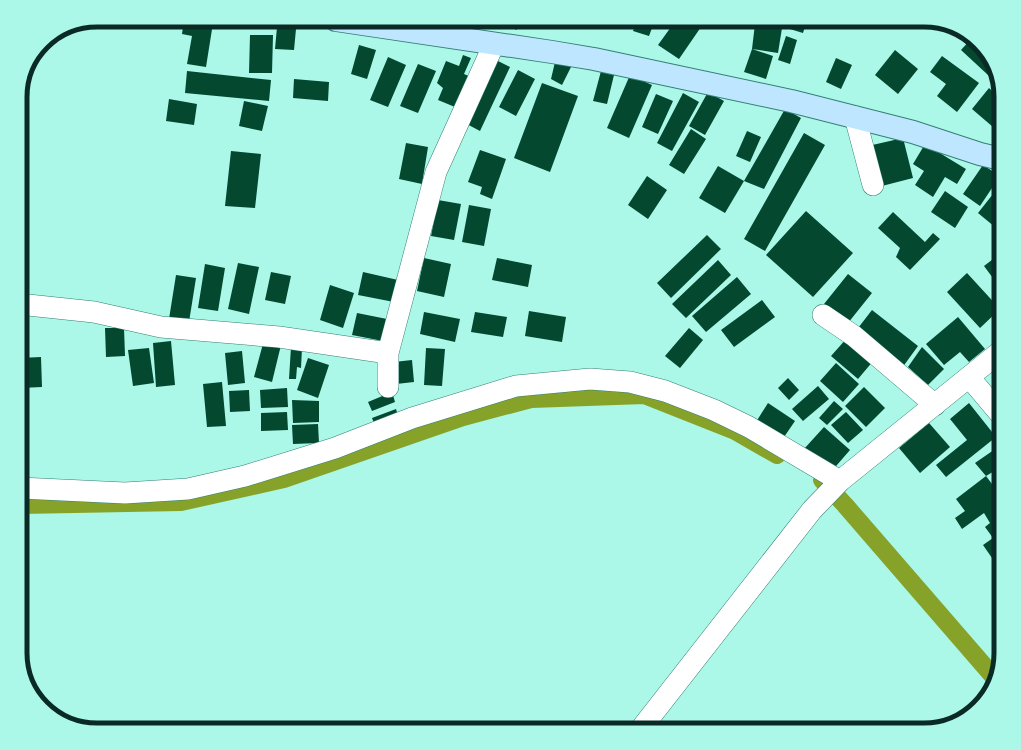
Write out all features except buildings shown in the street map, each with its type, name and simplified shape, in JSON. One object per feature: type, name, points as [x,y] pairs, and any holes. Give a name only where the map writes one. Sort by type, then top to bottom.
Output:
[{"type":"main road","points":[[382,27],[594,59],[791,101],[913,132],[994,157]]},
{"type":"street","points":[[388,388],[388,353],[436,172],[494,44]]},
{"type":"street","points":[[855,117],[873,185]]},
{"type":"street","points":[[27,305],[94,312],[161,327],[279,337],[388,353]]},
{"type":"street","points":[[823,315],[854,336],[935,405]]},
{"type":"street","points":[[645,723],[808,516],[834,487],[994,357]]},
{"type":"street","points":[[969,377],[994,407]]},
{"type":"street","points":[[27,488],[125,493],[188,489],[245,476],[335,448],[412,418],[516,386],[590,379],[630,382],[665,391],[714,410],[749,427],[834,487]]},
{"type":"waterway","points":[[27,505],[181,502],[284,479],[463,417],[531,399],[644,395],[735,431],[777,455]]},
{"type":"waterway","points":[[822,480],[991,673]]}]
